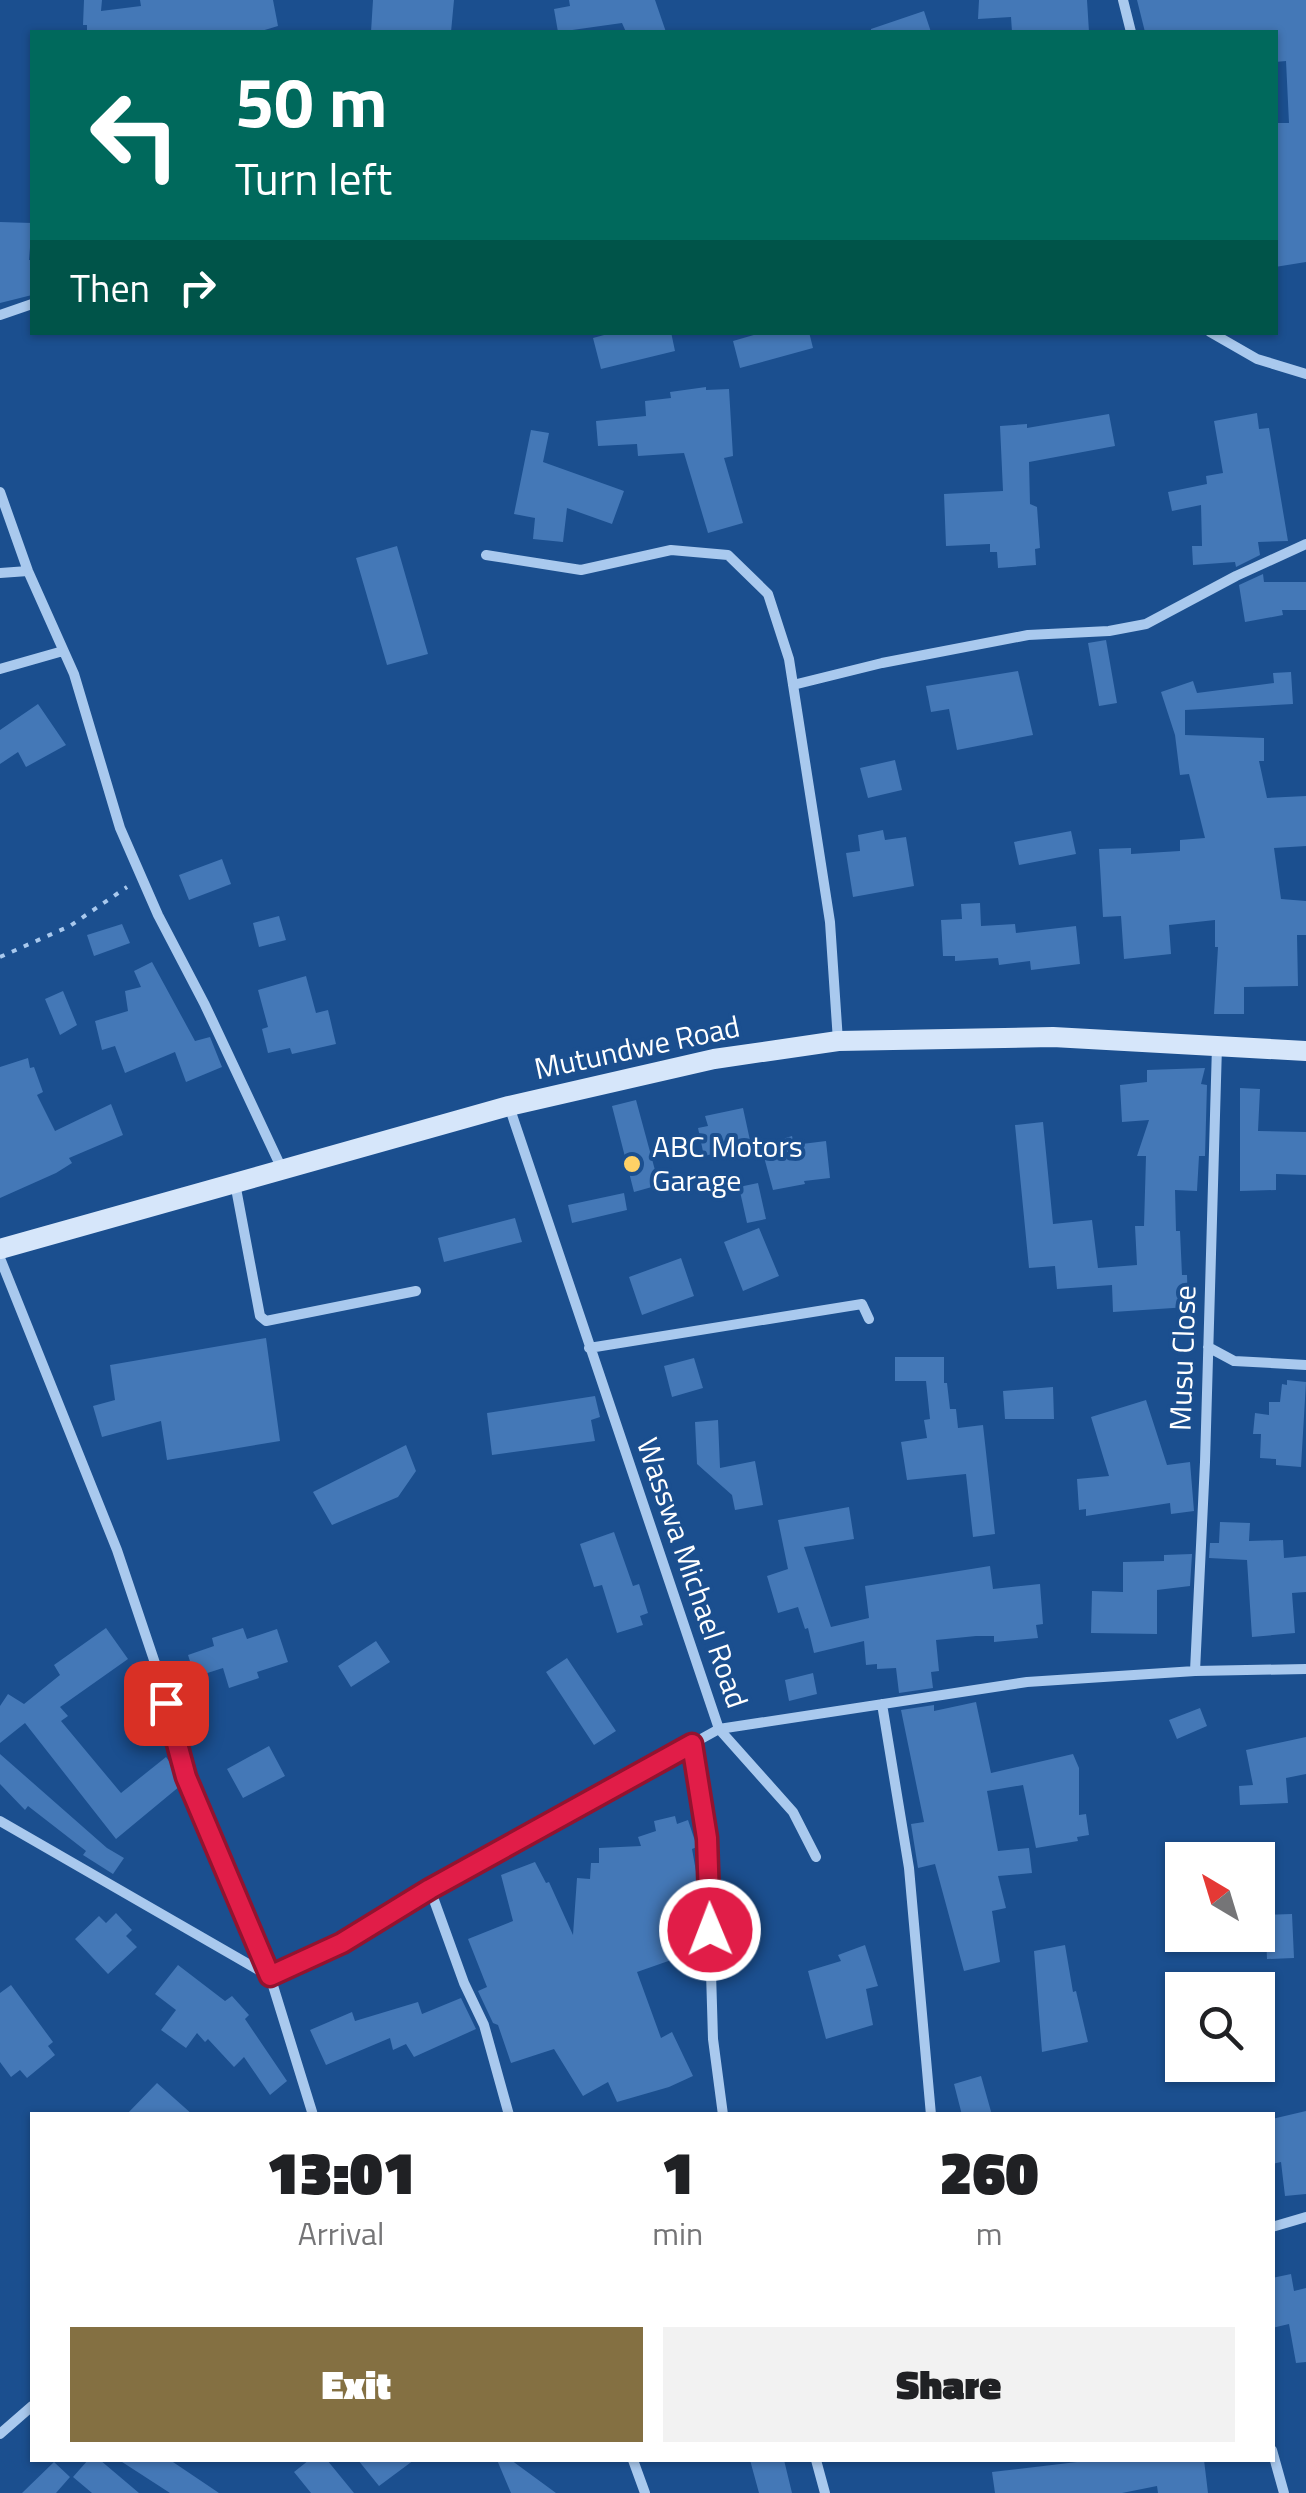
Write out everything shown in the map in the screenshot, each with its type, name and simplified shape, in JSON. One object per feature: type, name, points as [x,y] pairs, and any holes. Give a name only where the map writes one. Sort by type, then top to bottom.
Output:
[{"type":"main road","name":"Mutundwe Road","points":[[0,1249],[508,1106],[714,1059],[838,1041],[1053,1037],[1306,1051]]},
{"type":"street","points":[[1124,0],[1131,30]]},
{"type":"street","points":[[0,315],[30,305]]},
{"type":"street","points":[[1215,335],[1257,359],[1306,374]]},
{"type":"street","points":[[0,492],[28,571],[74,674],[120,828],[283,1170]]},
{"type":"street","points":[[793,685],[1028,635],[1108,631],[1146,624],[1306,544]]},
{"type":"street","points":[[486,555],[581,570],[671,550],[728,555],[768,594],[789,659],[830,922],[838,1041]]},
{"type":"street","points":[[0,573],[28,571]]},
{"type":"street","points":[[0,670],[63,651]]},
{"type":"street","name":"Musu Close","points":[[1194,1671],[1217,1046]]},
{"type":"street","name":"Wasswa Michael Road","points":[[508,1106],[719,1729],[692,1744],[707,1838],[713,2040],[723,2112]]},
{"type":"street","points":[[234,1183],[260,1316],[266,1321],[416,1291]]},
{"type":"street","points":[[0,1258],[118,1550],[156,1666],[186,1777],[270,1976],[312,2112]]},
{"type":"street","points":[[589,1348],[862,1304],[869,1319]]},
{"type":"street","points":[[1208,1347],[1234,1361],[1306,1365]]},
{"type":"street","points":[[719,1729],[1027,1682],[1194,1671],[1306,1669]]},
{"type":"street","points":[[882,1704],[908,1868],[932,2112]]},
{"type":"street","points":[[719,1729],[793,1812],[816,1857]]},
{"type":"street","points":[[270,1976],[342,1943],[430,1889],[692,1744]]},
{"type":"street","points":[[0,1820],[270,1976]]},
{"type":"street","points":[[430,1889],[464,1983],[484,2025],[508,2112]]},
{"type":"street","points":[[1275,2226],[1306,2217]]},
{"type":"street","points":[[0,2434],[30,2408]]},
{"type":"street","points":[[1275,2461],[1284,2493]]},
{"type":"street","points":[[635,2462],[644,2493]]},
{"type":"street","points":[[817,2462],[825,2493]]},
{"type":"path","points":[[0,956],[70,926],[142,877]]},
{"type":"building","points":[[84,0],[102,0],[101,11],[141,6],[140,0],[273,0],[278,26],[265,30],[87,30],[87,25],[83,25]]},
{"type":"building","points":[[373,0],[454,0],[451,30],[371,30]]},
{"type":"building","points":[[569,0],[655,0],[665,30],[625,30],[622,23],[558,30],[554,9],[570,6]]},
{"type":"building","points":[[979,0],[1087,0],[1089,30],[1012,30],[1011,17],[978,19]]},
{"type":"building","points":[[1137,0],[1306,0],[1306,262],[1278,267],[1278,123],[1289,123],[1286,61],[1278,62],[1278,30],[1144,30]]},
{"type":"building","points":[[924,11],[930,30],[871,30]]},
{"type":"building","points":[[0,222],[30,223],[30,296],[0,303]]},
{"type":"building","points":[[672,335],[675,351],[601,369],[593,338]]},
{"type":"building","points":[[754,335],[810,335],[813,348],[740,368],[733,341]]},
{"type":"building","points":[[706,387],[729,389],[733,456],[724,458],[743,523],[708,533],[684,453],[638,456],[637,444],[598,446],[596,421],[646,416],[645,401],[671,398],[670,392]]},
{"type":"building","points":[[1257,413],[1259,429],[1269,428],[1288,541],[1258,542],[1260,555],[1236,567],[1235,562],[1193,565],[1192,546],[1202,546],[1201,505],[1172,511],[1168,492],[1207,484],[1206,476],[1223,473],[1214,421]]},
{"type":"building","points":[[1109,414],[1115,446],[1029,462],[1030,504],[1037,507],[1040,548],[1035,549],[1036,565],[998,568],[997,552],[990,552],[990,544],[946,546],[944,494],[1003,491],[1000,426],[1027,424],[1027,428]]},
{"type":"building","points":[[531,430],[549,433],[543,462],[624,491],[612,524],[567,508],[563,542],[533,539],[535,518],[514,514]]},
{"type":"building","points":[[397,546],[428,654],[387,665],[356,558]]},
{"type":"building","points":[[1263,574],[1264,582],[1306,582],[1306,610],[1282,610],[1283,615],[1245,622],[1239,585]]},
{"type":"building","points":[[1106,640],[1117,703],[1099,706],[1088,643]]},
{"type":"building","points":[[1018,671],[1033,735],[957,750],[949,709],[931,712],[926,686]]},
{"type":"building","points":[[1291,672],[1293,704],[1185,710],[1185,735],[1264,738],[1264,761],[1259,761],[1267,798],[1306,796],[1306,846],[1274,848],[1281,899],[1306,901],[1306,935],[1297,935],[1298,986],[1244,987],[1244,1014],[1214,1014],[1218,947],[1215,920],[1169,925],[1171,954],[1124,959],[1121,916],[1103,917],[1099,849],[1131,848],[1131,854],[1180,851],[1180,840],[1205,838],[1189,774],[1180,775],[1175,735],[1161,692],[1193,681],[1197,693],[1274,683],[1273,673]]},
{"type":"building","points":[[38,704],[66,745],[26,767],[18,752],[0,764],[0,730]]},
{"type":"building","points":[[895,760],[902,790],[868,798],[860,768]]},
{"type":"building","points":[[883,830],[885,840],[906,837],[914,886],[853,897],[846,853],[860,851],[858,835]]},
{"type":"building","points":[[1071,831],[1076,854],[1019,865],[1014,842]]},
{"type":"building","points":[[222,859],[231,884],[189,900],[179,875]]},
{"type":"building","points":[[980,903],[981,926],[1015,924],[1016,933],[1076,926],[1080,964],[1031,970],[1030,961],[999,965],[998,958],[955,961],[955,956],[943,956],[941,920],[962,919],[961,904]]},
{"type":"building","points":[[279,916],[286,940],[259,947],[253,923]]},
{"type":"building","points":[[122,924],[130,943],[94,956],[87,935]]},
{"type":"building","points":[[152,962],[195,1041],[210,1037],[222,1067],[186,1082],[175,1052],[125,1073],[115,1046],[102,1050],[95,1021],[128,1011],[125,991],[141,987],[134,971]]},
{"type":"building","points":[[306,976],[316,1013],[328,1010],[336,1044],[292,1054],[290,1048],[268,1053],[262,1029],[268,1027],[258,990]]},
{"type":"building","points":[[63,991],[77,1025],[60,1035],[45,999]]},
{"type":"building","points":[[28,1058],[43,1092],[37,1095],[55,1131],[111,1104],[123,1135],[69,1158],[72,1163],[56,1173],[0,1198],[0,1067]]},
{"type":"building","points":[[1205,1068],[1201,1084],[1207,1085],[1205,1156],[1199,1156],[1197,1191],[1175,1190],[1176,1231],[1180,1231],[1182,1275],[1187,1275],[1188,1307],[1113,1312],[1112,1285],[1057,1289],[1055,1266],[1029,1268],[1015,1125],[1043,1122],[1053,1224],[1092,1220],[1098,1268],[1137,1265],[1135,1226],[1144,1226],[1146,1156],[1137,1156],[1149,1120],[1122,1122],[1120,1085],[1147,1082],[1147,1070]]},
{"type":"building","points":[[1240,1088],[1260,1089],[1258,1131],[1306,1132],[1306,1175],[1276,1174],[1276,1190],[1240,1191]]},
{"type":"building","points":[[636,1100],[659,1185],[634,1192],[612,1106]]},
{"type":"building","points":[[743,1108],[751,1145],[704,1156],[698,1128],[708,1126],[705,1116]]},
{"type":"building","points":[[792,1136],[794,1145],[826,1141],[830,1178],[773,1190],[761,1146]]},
{"type":"building","points":[[758,1183],[766,1219],[747,1223],[739,1187]]},
{"type":"building","points":[[624,1193],[627,1210],[572,1223],[568,1205]]},
{"type":"building","points":[[515,1218],[522,1242],[444,1262],[438,1238]]},
{"type":"building","points":[[759,1228],[779,1276],[743,1291],[724,1242]]},
{"type":"building","points":[[681,1258],[694,1296],[642,1315],[629,1277]]},
{"type":"building","points":[[266,1338],[280,1441],[167,1460],[161,1421],[102,1437],[93,1406],[115,1400],[110,1365]]},
{"type":"building","points":[[895,1357],[944,1357],[944,1383],[950,1409],[956,1409],[958,1428],[983,1425],[995,1534],[973,1537],[966,1474],[907,1480],[901,1442],[927,1438],[924,1420],[930,1419],[926,1381],[895,1381]]},
{"type":"building","points":[[694,1358],[703,1388],[672,1397],[664,1366]]},
{"type":"building","points":[[1287,1380],[1306,1382],[1301,1467],[1276,1465],[1276,1459],[1260,1458],[1261,1434],[1253,1434],[1255,1413],[1269,1415],[1269,1402],[1280,1402],[1282,1384],[1287,1385]]},
{"type":"building","points":[[1053,1387],[1054,1419],[1005,1419],[1003,1391]]},
{"type":"building","points":[[595,1396],[600,1417],[591,1420],[595,1441],[492,1455],[487,1413]]},
{"type":"building","points":[[1146,1400],[1167,1465],[1190,1462],[1194,1511],[1171,1514],[1170,1503],[1086,1516],[1086,1509],[1079,1510],[1077,1479],[1109,1476],[1091,1417]]},
{"type":"building","points":[[718,1420],[720,1468],[755,1461],[763,1505],[735,1510],[732,1495],[697,1464],[695,1422]]},
{"type":"building","points":[[406,1445],[416,1471],[398,1497],[332,1525],[313,1492]]},
{"type":"building","points":[[849,1507],[854,1539],[804,1547],[831,1627],[869,1618],[865,1586],[990,1566],[993,1589],[1040,1584],[1043,1624],[1036,1625],[1038,1638],[994,1642],[994,1636],[976,1636],[936,1640],[939,1671],[931,1672],[933,1688],[899,1693],[896,1668],[866,1665],[864,1641],[814,1653],[798,1607],[778,1613],[767,1576],[788,1569],[778,1520]]},
{"type":"building","points":[[1220,1522],[1250,1523],[1249,1541],[1283,1540],[1284,1558],[1306,1556],[1306,1592],[1292,1593],[1295,1633],[1252,1637],[1247,1560],[1209,1558],[1210,1543],[1219,1543]]},
{"type":"building","points":[[614,1532],[633,1586],[639,1584],[648,1613],[640,1616],[643,1625],[617,1633],[602,1585],[594,1587],[580,1544]]},
{"type":"building","points":[[1192,1554],[1190,1586],[1157,1590],[1157,1634],[1091,1633],[1092,1591],[1123,1592],[1123,1562],[1164,1561],[1164,1555]]},
{"type":"building","points":[[106,1628],[128,1659],[60,1707],[68,1716],[61,1721],[121,1793],[166,1757],[180,1786],[116,1839],[25,1723],[0,1743],[0,1706],[8,1694],[24,1704],[60,1675],[54,1665]]},
{"type":"building","points":[[243,1628],[247,1639],[277,1629],[288,1662],[257,1672],[259,1678],[229,1688],[223,1668],[195,1677],[188,1655],[214,1646],[212,1638]]},
{"type":"building","points":[[376,1641],[390,1662],[351,1687],[338,1666]]},
{"type":"building","points":[[567,1658],[616,1731],[594,1745],[546,1672]]},
{"type":"building","points":[[813,1673],[817,1694],[789,1701],[785,1680]]},
{"type":"building","points":[[976,1702],[991,1773],[1073,1754],[1079,1768],[1079,1815],[1086,1814],[1089,1835],[1077,1837],[1078,1841],[1036,1848],[1023,1785],[987,1791],[998,1851],[1029,1848],[1032,1873],[998,1876],[1006,1908],[992,1911],[1000,1962],[964,1971],[935,1864],[918,1868],[911,1824],[924,1822],[901,1710],[934,1705],[934,1711]]},
{"type":"building","points":[[1200,1708],[1207,1726],[1177,1739],[1169,1720]]},
{"type":"building","points":[[1306,1737],[1306,1774],[1286,1778],[1288,1803],[1240,1805],[1239,1786],[1253,1785],[1246,1750]]},
{"type":"building","points":[[269,1746],[285,1776],[243,1798],[227,1769]]},
{"type":"building","points":[[0,1754],[107,1848],[124,1858],[113,1874],[83,1855],[86,1851],[28,1806],[25,1810],[0,1784]]},
{"type":"building","points":[[675,1816],[677,1824],[688,1820],[697,1847],[692,1849],[700,1894],[693,1896],[702,1947],[637,1972],[661,2038],[672,2032],[693,2076],[617,2102],[608,2082],[583,2096],[554,2049],[511,2063],[498,2025],[493,2023],[478,1991],[487,1987],[468,1939],[513,1921],[501,1875],[535,1862],[546,1883],[549,1882],[573,1935],[577,1878],[590,1879],[591,1863],[599,1863],[599,1848],[641,1846],[638,1837],[656,1831],[654,1821]]},
{"type":"building","points":[[116,1913],[132,1930],[126,1936],[137,1947],[108,1974],[75,1939],[99,1916],[106,1923]]},
{"type":"building","points":[[1292,1914],[1294,1958],[1267,1959],[1267,1952],[1275,1952],[1275,1915]]},
{"type":"building","points":[[865,1945],[878,1986],[866,1989],[873,2025],[826,2039],[808,1971],[841,1961],[838,1955]]},
{"type":"building","points":[[1065,1945],[1073,1992],[1076,1991],[1088,2042],[1042,2052],[1034,1951]]},
{"type":"building","points":[[178,1965],[225,2001],[232,1996],[249,2015],[245,2019],[287,2081],[270,2095],[244,2057],[234,2067],[208,2039],[205,2042],[197,2033],[186,2048],[161,2030],[176,2010],[155,1994]]},
{"type":"building","points":[[11,1985],[53,2042],[48,2046],[55,2055],[27,2078],[20,2070],[11,2077],[0,2062],[0,1993]]},
{"type":"building","points":[[461,1998],[476,2029],[414,2057],[406,2044],[393,2050],[390,2038],[326,2065],[310,2030],[352,2012],[355,2021],[418,2002],[422,2014]]},
{"type":"building","points":[[981,2076],[991,2112],[961,2112],[954,2084]]},
{"type":"building","points":[[157,2083],[190,2112],[129,2112]]},
{"type":"building","points":[[1306,2111],[1306,2194],[1285,2196],[1281,2162],[1275,2163],[1275,2118]]},
{"type":"building","points":[[1291,2274],[1294,2291],[1306,2288],[1306,2362],[1296,2363],[1289,2324],[1275,2327],[1275,2277]]},
{"type":"building","points":[[54,2462],[70,2477],[56,2493],[22,2493]]},
{"type":"building","points":[[86,2462],[102,2462],[139,2493],[92,2493],[73,2477]]},
{"type":"building","points":[[122,2462],[173,2462],[219,2493],[170,2493]]},
{"type":"building","points":[[306,2462],[329,2462],[354,2493],[311,2493],[294,2472]]},
{"type":"building","points":[[360,2462],[411,2462],[379,2486]]},
{"type":"building","points":[[498,2462],[514,2462],[556,2493],[511,2493]]},
{"type":"building","points":[[751,2462],[784,2462],[792,2493],[759,2493]]},
{"type":"building","points":[[1077,2462],[1204,2462],[1208,2493],[1158,2493],[1157,2486],[1122,2493],[995,2493],[992,2472]]},
{"type":"place","name":"ABC Motors Garage","points":[[632,1164]]},
{"type":"route","points":[[166,1703],[186,1777],[270,1976],[342,1943],[430,1889],[692,1744],[707,1838],[710,1930]]}]
